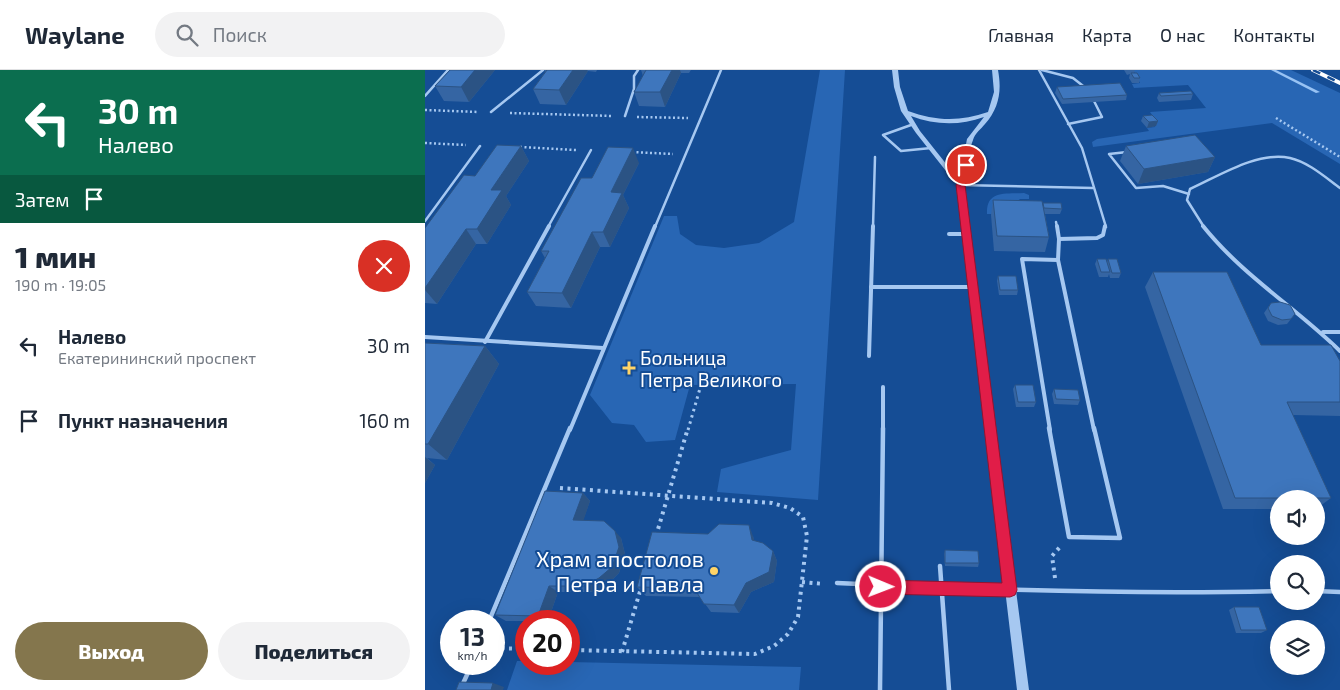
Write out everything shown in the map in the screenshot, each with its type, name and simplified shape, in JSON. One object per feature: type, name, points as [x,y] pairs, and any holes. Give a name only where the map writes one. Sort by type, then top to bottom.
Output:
[{"type":"street","points":[[895,70],[897,94],[903,111],[911,125],[960,185],[1023,690]]},
{"type":"street","points":[[960,185],[965,177],[970,137],[991,112],[999,92],[995,70]]},
{"type":"street","points":[[903,111],[937,122],[957,123],[975,119],[991,112]]},
{"type":"lane","points":[[425,96],[448,70]]},
{"type":"lane","points":[[491,112],[543,70]]},
{"type":"lane","points":[[625,116],[634,89],[634,76],[638,70]]},
{"type":"lane","points":[[494,610],[721,70]]},
{"type":"lane","points":[[1041,70],[1063,75],[1084,84],[1103,117],[1068,124]]},
{"type":"lane","points":[[1041,70],[1082,148],[1105,229],[1103,235],[1097,238],[1059,239]]},
{"type":"lane","points":[[911,125],[886,132],[883,135],[901,151],[931,148]]},
{"type":"lane","points":[[425,221],[480,146]]},
{"type":"lane","points":[[485,342],[591,150]]},
{"type":"lane","points":[[1128,152],[1109,154],[1135,188],[1163,186],[1189,194]]},
{"type":"lane","points":[[869,356],[875,157]]},
{"type":"lane","points":[[1340,188],[1309,167],[1290,158],[1272,157],[1190,189],[1187,200],[1195,216],[1221,248],[1323,332],[1340,351]]},
{"type":"lane","points":[[960,185],[1093,188]]},
{"type":"lane","points":[[1056,222],[1059,239],[1058,260],[1086,396],[1120,538],[1069,537],[1035,348],[1022,259],[1058,260]]},
{"type":"lane","points":[[949,234],[967,234]]},
{"type":"lane","points":[[871,287],[973,286]]},
{"type":"lane","points":[[1323,332],[1340,332]]},
{"type":"lane","points":[[425,337],[603,348]]},
{"type":"lane","points":[[880,690],[883,387]]},
{"type":"lane","points":[[940,566],[949,690]]},
{"type":"lane","points":[[837,584],[1010,590],[1212,593],[1270,591]]},
{"type":"lane","points":[[1325,591],[1340,592]]},
{"type":"lane","points":[[460,690],[467,675]]},
{"type":"path","points":[[425,110],[701,119]]},
{"type":"path","points":[[1276,118],[1340,157]]},
{"type":"path","points":[[425,143],[480,146]]},
{"type":"path","points":[[517,147],[591,150]]},
{"type":"path","points":[[629,152],[686,154]]},
{"type":"path","points":[[654,542],[705,371]]},
{"type":"path","points":[[544,487],[772,503],[791,508],[803,517],[807,536],[798,617],[788,634],[774,646],[755,654],[580,650]]},
{"type":"path","points":[[1052,556],[1057,590]]},
{"type":"path","points":[[623,652],[643,579]]},
{"type":"path","points":[[802,582],[837,584]]},
{"type":"shaded area","points":[[820,70],[845,70],[818,500],[717,492],[721,469],[791,450],[796,384],[690,385],[675,440],[646,442],[634,425],[612,423],[590,395],[664,216],[677,216],[680,234],[696,245],[724,248],[759,243],[794,222]]},
{"type":"shaded area","points":[[1133,70],[1291,70],[1340,93],[1340,164],[1272,123],[1093,147],[1092,142],[1097,139],[1149,131],[1147,128],[1155,127],[1155,119],[1150,112],[1206,108],[1188,85],[1134,88],[1132,84],[1140,83]]},
{"type":"shaded area","points":[[1024,193],[1029,195],[1029,199],[1020,199],[1000,214],[987,214],[988,206],[993,197],[1004,194]]},
{"type":"shaded area","points":[[580,662],[801,667],[799,690],[507,690],[515,667],[515,675],[580,675]]},
{"type":"building","points":[[450,70],[475,70],[461,87],[435,86]]},
{"type":"building","points":[[547,70],[573,70],[559,90],[533,89]]},
{"type":"building","points":[[646,70],[672,70],[660,92],[634,92]]},
{"type":"building","points":[[1131,73],[1137,73],[1140,78],[1134,78]]},
{"type":"building","points":[[1120,83],[1127,95],[1063,99],[1057,87]]},
{"type":"building","points":[[1191,91],[1193,94],[1161,96],[1159,93]]},
{"type":"building","points":[[1152,115],[1158,121],[1149,122],[1143,116]]},
{"type":"building","points":[[1195,135],[1215,157],[1144,169],[1126,146]]},
{"type":"building","points":[[497,145],[521,146],[491,190],[502,190],[477,229],[466,229],[425,288],[425,228],[464,175],[475,176]]},
{"type":"building","points":[[608,147],[633,148],[611,192],[622,193],[603,232],[592,232],[562,293],[527,292],[549,251],[541,251],[581,178],[592,178]]},
{"type":"building","points":[[993,200],[1042,201],[1049,237],[997,236]]},
{"type":"building","points":[[1043,203],[1061,203],[1062,209],[1044,208]]},
{"type":"building","points":[[1097,259],[1106,259],[1110,272],[1101,272]]},
{"type":"building","points":[[1108,259],[1117,259],[1121,273],[1112,273]]},
{"type":"building","points":[[1153,272],[1227,272],[1261,345],[1331,345],[1340,361],[1340,402],[1287,402],[1331,498],[1325,498],[1325,490],[1270,490],[1270,498],[1235,498]]},
{"type":"building","points":[[998,276],[1016,276],[1018,290],[1000,290]]},
{"type":"building","points":[[1280,302],[1290,305],[1295,314],[1291,319],[1282,320],[1272,316],[1268,308],[1271,303]]},
{"type":"building","points":[[425,343],[485,346],[428,444],[425,444]]},
{"type":"building","points":[[1015,385],[1033,385],[1036,402],[1018,402]]},
{"type":"building","points":[[1054,389],[1078,390],[1080,400],[1056,399]]},
{"type":"building","points":[[545,491],[583,493],[573,520],[604,521],[615,531],[619,547],[612,567],[599,578],[584,586],[549,586],[540,610],[515,610],[515,615],[505,615],[505,610],[497,610]]},
{"type":"building","name":"Храм апостолов Петра и Павла","points":[[719,524],[749,525],[752,540],[763,543],[773,551],[769,572],[746,583],[734,605],[704,604],[694,588],[637,587],[652,532],[708,534]]},
{"type":"building","points":[[945,550],[978,551],[979,563],[945,563]]},
{"type":"building","points":[[1234,607],[1259,607],[1267,630],[1241,630]]},
{"type":"building","points":[[459,682],[493,683],[491,690],[456,690]]},
{"type":"waterway","points":[[1273,70],[1318,92]]},
{"type":"railway","points":[[1313,70],[1340,83]]},
{"type":"place","name":"Больница Петра Великого","points":[[629,368]]},
{"type":"place","name":"Храм апостолов Петра и Павла","points":[[714,571]]},
{"type":"route","points":[[881,587],[1010,590],[960,185],[965,177],[966,165]]}]
